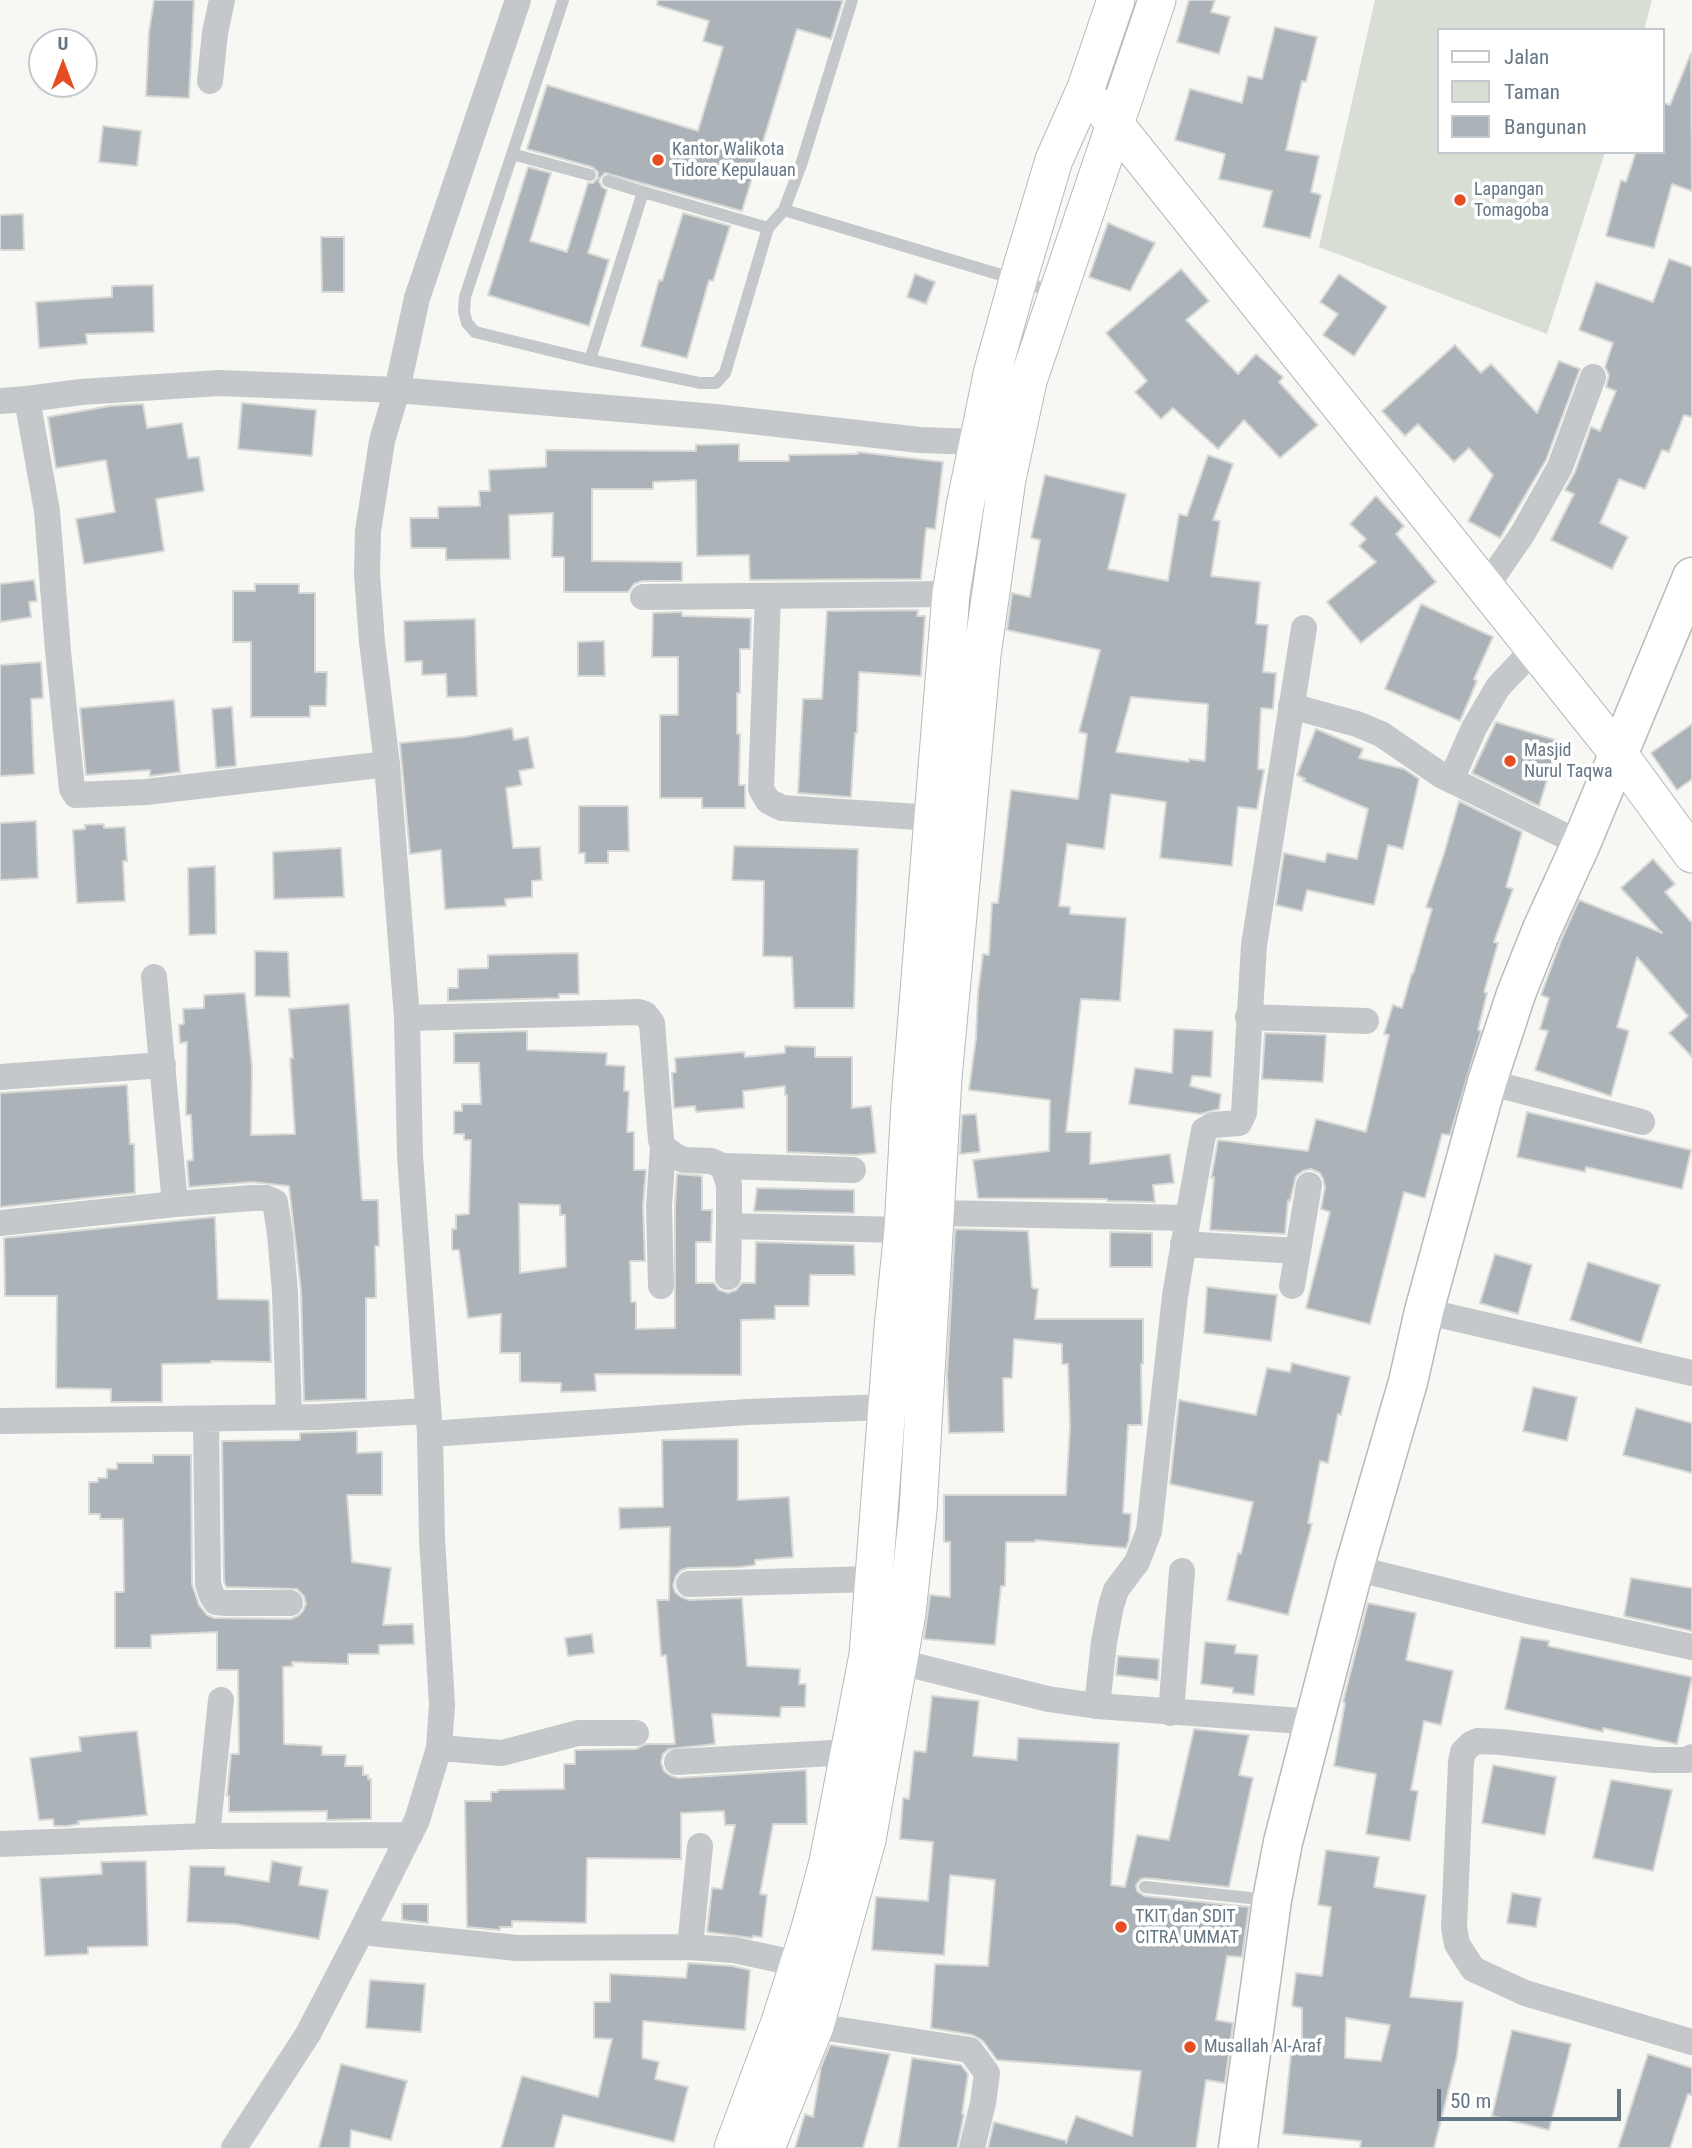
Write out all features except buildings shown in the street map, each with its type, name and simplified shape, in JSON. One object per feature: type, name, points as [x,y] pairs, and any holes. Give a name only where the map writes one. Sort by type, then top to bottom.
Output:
[{"type":"highway","points":[[1238,2148],[1272,1900],[1283,1842],[1354,1568],[1408,1382],[1424,1311],[1487,1082],[1521,981],[1542,929],[1581,844],[1692,577]]},
{"type":"street","points":[[210,81],[222,0]]},
{"type":"street","points":[[234,2148],[309,2034],[410,1835],[428,1788],[439,1748],[442,1705],[432,1538],[429,1422],[410,1156],[407,1018],[387,764],[372,642],[367,574],[368,531],[382,441],[397,390],[417,298],[519,0]]},
{"type":"street","points":[[733,2148],[799,1964],[828,1862],[868,1655],[951,594],[978,442],[993,370],[1054,160],[1086,88],[1116,0]]},
{"type":"street","points":[[766,2148],[815,2025],[867,1840],[900,1662],[918,1511],[943,1078],[982,655],[1007,480],[1028,381],[1157,0]]},
{"type":"street","points":[[1086,88],[1618,753],[1692,854]]},
{"type":"street","points":[[1486,587],[1523,533],[1560,467],[1593,377]]},
{"type":"street","points":[[0,401],[81,391],[219,383],[397,390],[715,417],[920,440],[978,442]]},
{"type":"street","points":[[27,399],[47,511],[72,789],[76,795],[199,786],[387,764]]},
{"type":"street","points":[[643,597],[951,594]]},
{"type":"street","points":[[768,596],[761,789],[768,801],[782,808],[933,818]]},
{"type":"street","points":[[1097,1706],[1111,1606],[1116,1590],[1137,1562],[1149,1531],[1183,1244],[1203,1130],[1213,1125],[1233,1125],[1243,1119],[1254,945],[1304,628]]},
{"type":"street","points":[[1451,780],[1474,727],[1498,687],[1535,649]]},
{"type":"street","points":[[1291,706],[1357,724],[1381,734],[1451,780],[1581,844]]},
{"type":"street","points":[[154,977],[176,1205]]},
{"type":"street","points":[[407,1018],[626,1012],[645,1014],[652,1023],[663,1147],[659,1206],[661,1286]]},
{"type":"street","points":[[1248,1017],[1366,1021]]},
{"type":"street","points":[[0,1077],[163,1066]]},
{"type":"street","points":[[1487,1082],[1642,1122]]},
{"type":"street","points":[[663,1147],[684,1160],[711,1161],[723,1166],[853,1170]]},
{"type":"street","points":[[723,1166],[729,1185],[728,1277]]},
{"type":"street","points":[[1293,1286],[1309,1185]]},
{"type":"street","points":[[0,1223],[252,1198],[267,1198],[275,1202],[285,1292],[289,1417]]},
{"type":"street","points":[[937,1213],[1188,1218]]},
{"type":"street","points":[[730,1226],[903,1230]]},
{"type":"street","points":[[1183,1244],[1298,1251]]},
{"type":"street","points":[[1424,1311],[1692,1373]]},
{"type":"street","points":[[0,1421],[376,1415],[429,1422],[887,1407],[923,1411]]},
{"type":"street","points":[[206,1419],[208,1584],[212,1596],[216,1602],[226,1603],[290,1603]]},
{"type":"street","points":[[1354,1568],[1528,1611],[1692,1647]]},
{"type":"street","points":[[1171,1713],[1182,1571]]},
{"type":"street","points":[[689,1584],[875,1579]]},
{"type":"street","points":[[900,1662],[1048,1699],[1171,1713],[1315,1722]]},
{"type":"street","points":[[207,1836],[221,1700]]},
{"type":"street","points":[[439,1748],[502,1753],[578,1732],[636,1733]]},
{"type":"street","points":[[1692,1758],[1654,1760],[1501,1742],[1479,1741],[1471,1744],[1463,1752],[1461,1762],[1454,1927],[1457,1944],[1473,1969],[1525,1993],[1692,2042]]},
{"type":"street","points":[[677,1762],[849,1752]]},
{"type":"street","points":[[0,1844],[207,1836],[410,1835]]},
{"type":"street","points":[[690,1947],[700,1846]]},
{"type":"street","points":[[361,1932],[517,1948],[690,1947],[734,1950],[799,1964]]},
{"type":"street","points":[[815,2025],[970,2050],[987,2073],[983,2103],[971,2148]]},
{"type":"lane","points":[[564,0],[465,297],[464,312],[467,323],[475,332],[491,337],[700,383],[716,383],[725,373],[768,228],[784,210],[801,165],[852,0]]},
{"type":"lane","points":[[512,154],[590,175]]},
{"type":"lane","points":[[607,181],[768,228]]},
{"type":"lane","points":[[590,360],[643,192]]},
{"type":"lane","points":[[784,210],[1056,293]]},
{"type":"lane","points":[[1145,1886],[1272,1900]]},
{"type":"green space","name":"Lapangan Tomagoba","points":[[1375,0],[1652,0],[1645,28],[1436,28],[1436,154],[1604,154],[1547,334],[1319,247]]},
{"type":"place","name":"Kantor Walikota Tidore Kepulauan","points":[[658,160]]},
{"type":"place","name":"Lapangan Tomagoba","points":[[1460,200]]},
{"type":"place","name":"Masjid Nurul Taqwa","points":[[1510,761]]},
{"type":"place","name":"TKIT dan SDIT CITRA UMMAT","points":[[1121,1927]]},
{"type":"place","name":"Musallah Al-Araf","points":[[1190,2047]]}]
